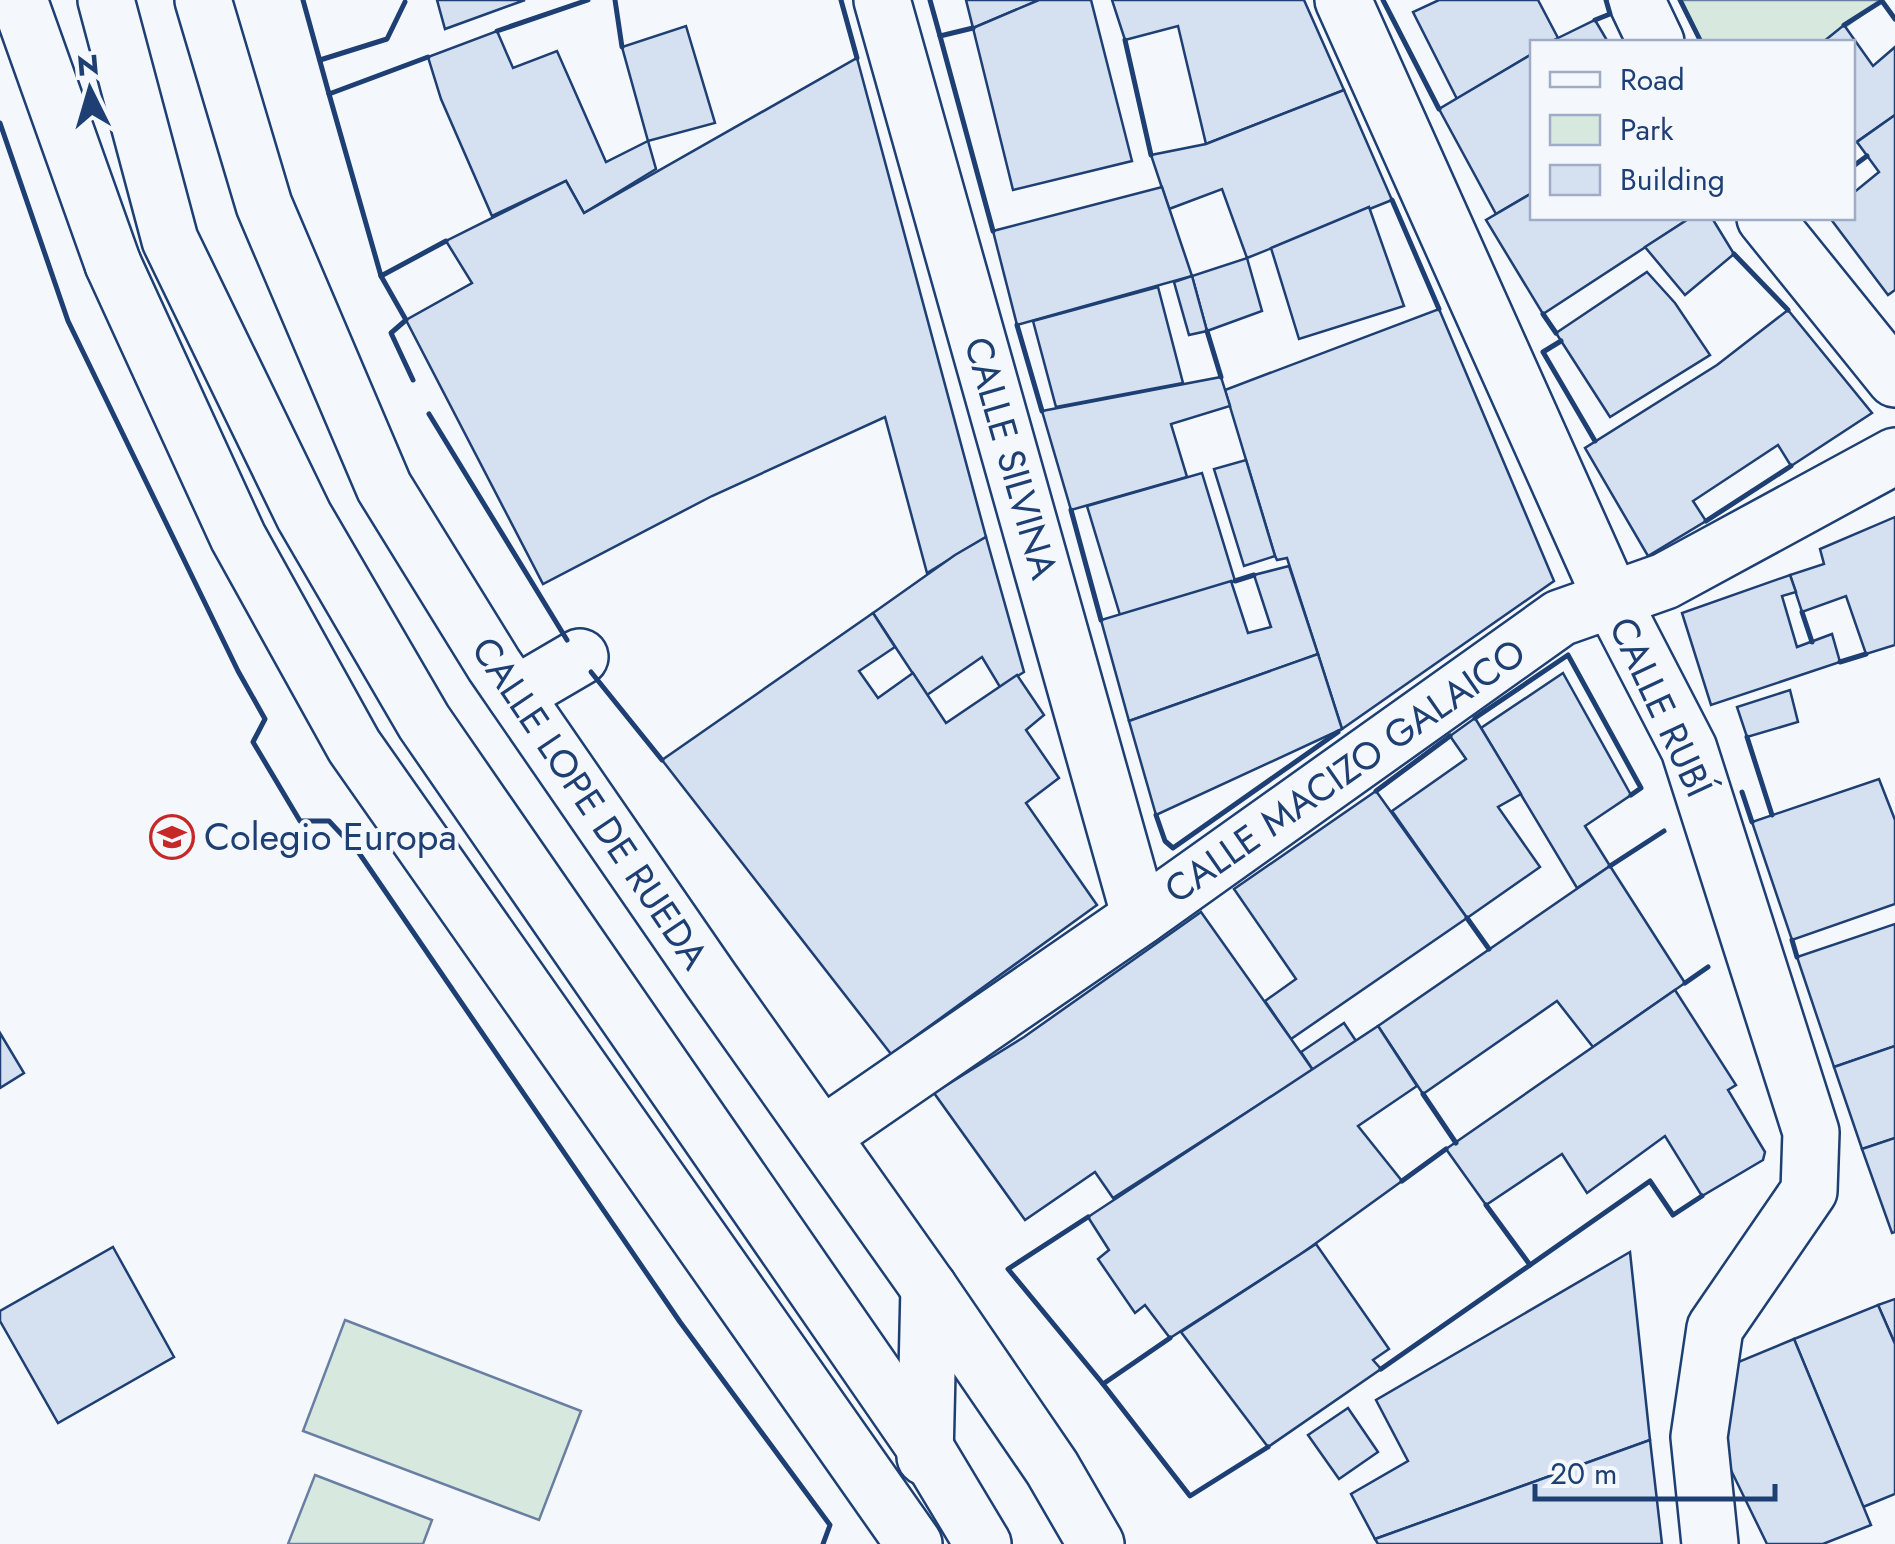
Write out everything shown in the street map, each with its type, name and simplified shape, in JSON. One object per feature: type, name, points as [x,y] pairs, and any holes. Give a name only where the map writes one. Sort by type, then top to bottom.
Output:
[{"type":"main road","points":[[19,0],[113,264],[238,538],[354,746],[908,1540]]},
{"type":"main road","points":[[106,0],[170,240],[304,516],[424,722],[926,1449],[983,1544]]},
{"type":"main road","name":"CALLE LOPE DE RUEDA","points":[[203,0],[264,205],[384,487],[515,695],[930,1288],[1052,1468],[1096,1544]]},
{"type":"main road","name":"CALLE SILVINA","points":[[882,0],[1140,917]]},
{"type":"main road","name":"CALLE RUBÍ","points":[[1343,0],[1612,602],[1689,748],[1810,1132],[1809,1191],[1715,1328],[1698,1437],[1710,1544]]},
{"type":"main road","points":[[1636,0],[1655,40]]},
{"type":"main road","points":[[1767,220],[1895,380]]},
{"type":"main road","name":"CALLE MACIZO GALAICO","points":[[822,1136],[1140,917],[1560,618],[1664,581],[1895,456]]},
{"type":"main road","points":[[515,695],[580,657]]},
{"type":"main road","points":[[908,1540],[926,1449],[930,1288]]},
{"type":"green space","points":[[1680,0],[1882,1],[1826,40],[1700,40]]},
{"type":"green space","points":[[345,1320],[581,1411],[539,1520],[303,1431]]},
{"type":"green space","points":[[315,1475],[432,1520],[423,1544],[288,1544]]},
{"type":"building","points":[[437,0],[525,0],[445,29]]},
{"type":"building","points":[[966,0],[1039,0],[973,28]]},
{"type":"building","points":[[1039,0],[1091,0],[1132,161],[1013,190],[973,28]]},
{"type":"building","points":[[1112,0],[1304,0],[1344,90],[1206,144],[1178,26],[1125,40]]},
{"type":"building","points":[[1439,0],[1538,0],[1558,38],[1530,40],[1530,55],[1457,99],[1413,12]]},
{"type":"building","points":[[1595,20],[1607,40],[1554,40]]},
{"type":"building","points":[[1844,25],[1855,40],[1825,40]]},
{"type":"building","points":[[686,26],[715,123],[648,141],[622,47]]},
{"type":"building","points":[[497,31],[513,68],[557,51],[606,162],[648,141],[656,169],[584,213],[566,181],[492,216],[441,99],[428,57]]},
{"type":"building","points":[[1855,41],[1873,66],[1895,47],[1895,115],[1855,143]]},
{"type":"building","points":[[1530,55],[1530,194],[1496,214],[1439,109]]},
{"type":"building","points":[[857,58],[986,537],[927,573],[885,417],[712,496],[543,584],[406,320],[472,283],[446,241],[566,181],[584,213]]},
{"type":"building","points":[[1344,90],[1392,200],[1247,258],[1222,189],[1169,209],[1151,155],[1206,144]]},
{"type":"building","points":[[1895,115],[1895,290],[1888,295],[1832,220],[1855,220],[1855,192],[1879,172],[1857,142]]},
{"type":"building","points":[[1162,187],[1192,276],[1017,325],[993,231]]},
{"type":"building","points":[[1530,194],[1530,220],[1687,220],[1543,314],[1486,220]]},
{"type":"building","points":[[1369,207],[1404,306],[1299,339],[1271,248]]},
{"type":"building","points":[[1687,220],[1713,220],[1734,254],[1685,295],[1645,247]]},
{"type":"building","points":[[1247,258],[1262,311],[1207,331],[1192,276]]},
{"type":"building","points":[[1647,272],[1675,303],[1710,355],[1610,417],[1556,333]]},
{"type":"building","points":[[1192,276],[1207,331],[1189,335],[1174,282]]},
{"type":"building","points":[[1158,287],[1183,383],[1056,407],[1033,321]]},
{"type":"building","points":[[1439,309],[1554,581],[1342,729],[1287,558],[1277,560],[1275,556],[1225,390]]},
{"type":"building","points":[[1788,310],[1872,413],[1791,466],[1778,445],[1693,501],[1706,521],[1648,556],[1585,448],[1717,365]]},
{"type":"building","points":[[1221,377],[1230,406],[1171,424],[1187,477],[1071,510],[1042,411]]},
{"type":"building","points":[[1246,460],[1275,556],[1244,566],[1214,469]]},
{"type":"building","points":[[1202,473],[1235,581],[1120,615],[1087,506]]},
{"type":"building","points":[[1895,517],[1895,645],[1866,654],[1846,596],[1802,612],[1790,575],[1824,564],[1820,549]]},
{"type":"building","points":[[986,537],[1024,672],[1000,687],[982,657],[927,695],[873,613]]},
{"type":"building","points":[[1289,566],[1318,654],[1129,721],[1101,620],[1231,581],[1248,633],[1271,627],[1254,575]]},
{"type":"building","points":[[1790,575],[1796,592],[1782,596],[1797,647],[1832,634],[1840,662],[1711,705],[1682,613]]},
{"type":"building","points":[[873,613],[895,647],[859,671],[878,698],[913,673],[946,723],[1017,675],[1044,715],[1026,730],[1059,778],[1026,803],[1097,905],[891,1054],[662,760]]},
{"type":"building","points":[[1318,654],[1342,729],[1156,815],[1129,721]]},
{"type":"building","points":[[1563,673],[1631,795],[1585,826],[1610,866],[1577,888],[1481,728]]},
{"type":"building","points":[[1790,690],[1798,722],[1747,737],[1737,707]]},
{"type":"building","points":[[1475,718],[1521,794],[1498,807],[1540,867],[1467,918],[1392,811],[1466,759],[1450,736]]},
{"type":"building","points":[[1879,779],[1895,820],[1895,904],[1792,940],[1752,822]]},
{"type":"building","points":[[1376,791],[1467,918],[1291,1039],[1265,1001],[1296,979],[1234,889]]},
{"type":"building","points":[[1610,866],[1685,983],[1593,1047],[1557,1001],[1423,1094],[1378,1026]]},
{"type":"building","points":[[1201,912],[1313,1070],[1113,1198],[1095,1172],[1025,1220],[934,1093],[1024,1037]]},
{"type":"building","points":[[1895,924],[1895,1046],[1834,1067],[1797,957]]},
{"type":"building","points":[[1675,990],[1736,1085],[1728,1090],[1765,1152],[1763,1160],[1702,1196],[1665,1136],[1587,1193],[1562,1154],[1486,1205],[1446,1149]]},
{"type":"building","points":[[1344,1023],[1356,1041],[1313,1070],[1301,1052]]},
{"type":"building","points":[[1378,1026],[1417,1086],[1358,1126],[1402,1181],[1301,1254],[1170,1338],[1145,1305],[1135,1313],[1098,1259],[1109,1250],[1088,1217]]},
{"type":"building","points":[[0,1033],[24,1073],[0,1088]]},
{"type":"building","points":[[1895,1046],[1895,1138],[1862,1149],[1834,1067]]},
{"type":"building","points":[[1895,1138],[1895,1232],[1892,1233],[1862,1149]]},
{"type":"building","points":[[1316,1244],[1389,1349],[1373,1360],[1381,1369],[1268,1447],[1181,1332]]},
{"type":"building","points":[[113,1247],[174,1357],[58,1423],[0,1321],[0,1311]]},
{"type":"building","points":[[1630,1252],[1650,1440],[1375,1539],[1351,1494],[1408,1461],[1376,1400]]},
{"type":"building","points":[[1895,1299],[1895,1344],[1878,1305]]},
{"type":"building","points":[[1878,1305],[1895,1344],[1895,1494],[1863,1507],[1794,1339]]},
{"type":"building","points":[[1794,1339],[1871,1525],[1823,1544],[1767,1544],[1726,1460],[1731,1365]]},
{"type":"building","points":[[1348,1408],[1378,1452],[1339,1479],[1308,1435]]},
{"type":"building","points":[[1650,1440],[1662,1544],[1378,1544],[1375,1539]]},
{"type":"wall","points":[[303,0],[329,94],[428,57]]},
{"type":"wall","points":[[497,31],[588,0]]},
{"type":"wall","points":[[615,0],[622,47]]},
{"type":"wall","points":[[841,0],[857,58]]},
{"type":"wall","points":[[930,0],[940,36]]},
{"type":"wall","points":[[1383,0],[1439,109]]},
{"type":"wall","points":[[1595,20],[1610,14],[1606,0]]},
{"type":"wall","points":[[1680,0],[1700,40]]},
{"type":"wall","points":[[1844,25],[1882,1],[1895,19]]},
{"type":"wall","points":[[320,60],[387,39],[405,2]]},
{"type":"wall","points":[[973,28],[940,36],[993,231]]},
{"type":"wall","points":[[1125,40],[1151,155]]},
{"type":"wall","points":[[329,94],[381,276],[446,241]]},
{"type":"wall","points":[[0,123],[68,321],[265,719],[253,742],[300,821],[329,821],[359,853],[680,1322],[830,1525],[823,1544]]},
{"type":"wall","points":[[1855,165],[1867,156]]},
{"type":"wall","points":[[1392,200],[1439,309]]},
{"type":"wall","points":[[1734,254],[1788,310]]},
{"type":"wall","points":[[381,276],[406,320],[391,333],[413,380]]},
{"type":"wall","points":[[1543,314],[1556,333]]},
{"type":"wall","points":[[1017,325],[1042,411]]},
{"type":"wall","points":[[1207,331],[1221,377]]},
{"type":"wall","points":[[1561,341],[1543,352],[1595,441]]},
{"type":"wall","points":[[429,414],[567,640]]},
{"type":"wall","points":[[1706,521],[1791,466]]},
{"type":"wall","points":[[1071,510],[1101,620]]},
{"type":"wall","points":[[1235,581],[1254,575]]},
{"type":"wall","points":[[1802,612],[1812,642]]},
{"type":"wall","points":[[1840,662],[1866,654]]},
{"type":"wall","points":[[1475,718],[1568,655],[1641,788],[1631,795]]},
{"type":"wall","points":[[591,672],[662,760]]},
{"type":"wall","points":[[1156,815],[1165,841],[1173,848],[1338,732]]},
{"type":"wall","points":[[1376,791],[1450,736]]},
{"type":"wall","points":[[1747,737],[1772,815]]},
{"type":"wall","points":[[1742,792],[1752,822]]},
{"type":"wall","points":[[1610,866],[1664,831]]},
{"type":"wall","points":[[1467,918],[1489,949]]},
{"type":"wall","points":[[1792,940],[1797,957]]},
{"type":"wall","points":[[1685,983],[1708,967]]},
{"type":"wall","points":[[1423,1094],[1456,1143]]},
{"type":"wall","points":[[1402,1181],[1446,1149]]},
{"type":"wall","points":[[1530,1265],[1650,1181],[1673,1215],[1702,1196]]},
{"type":"wall","points":[[1381,1369],[1530,1265],[1486,1205]]},
{"type":"wall","points":[[1088,1217],[1008,1269],[1103,1384]]},
{"type":"wall","points":[[1170,1338],[1103,1384],[1190,1496],[1268,1447]]},
{"type":"place","name":"Colegio Europa","points":[[172,837]]}]
